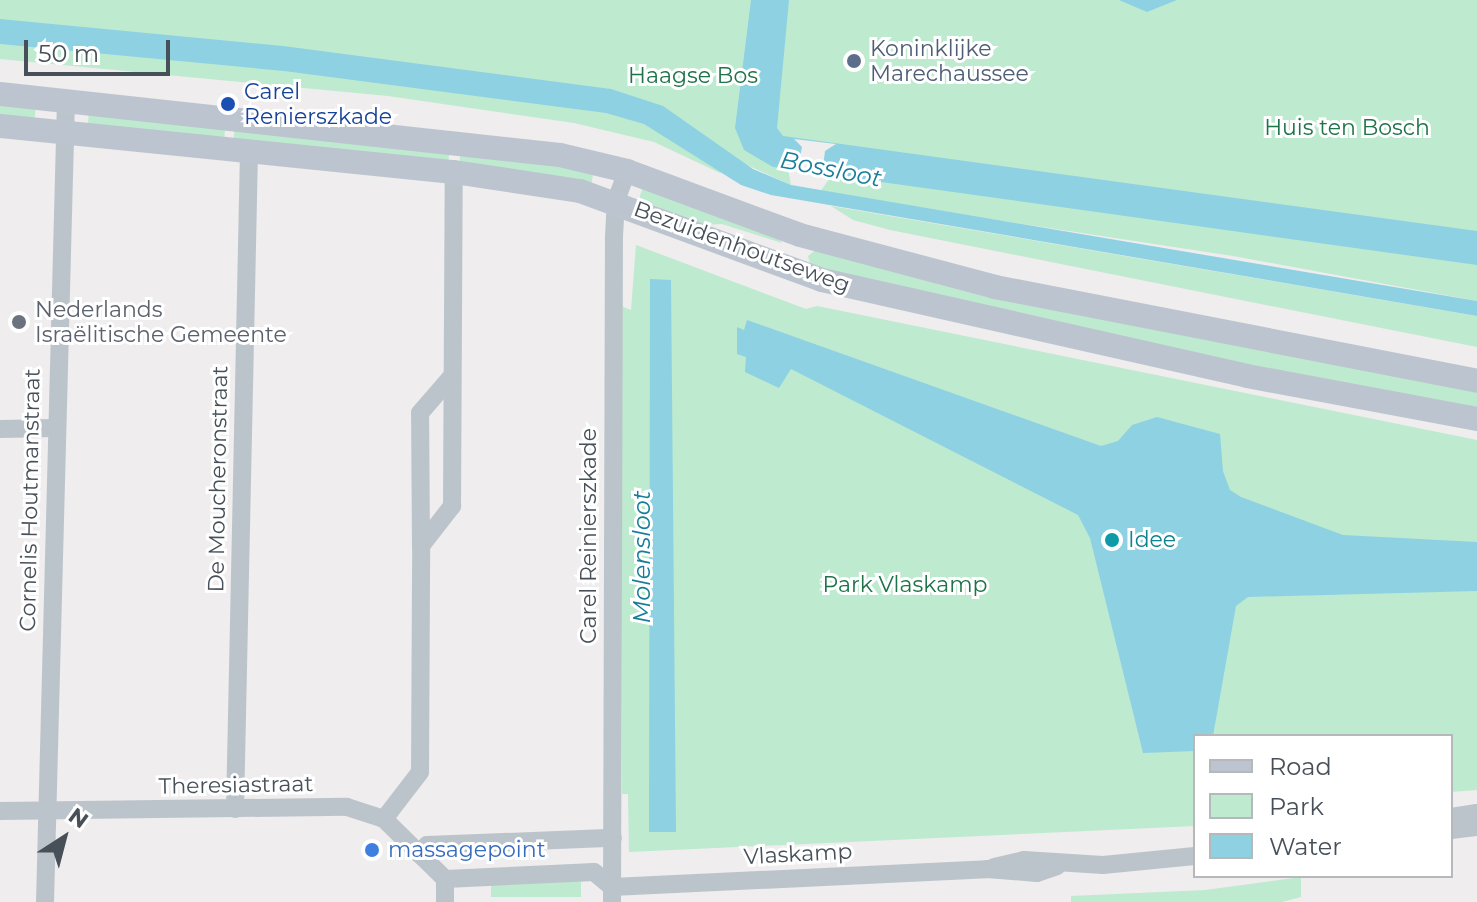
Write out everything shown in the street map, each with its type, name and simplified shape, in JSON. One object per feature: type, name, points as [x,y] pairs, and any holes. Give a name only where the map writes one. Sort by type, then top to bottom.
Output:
[{"type":"main road","name":"Bezuidenhoutseweg","points":[[0,94],[457,140],[627,171],[800,235],[995,287],[1477,381]]},
{"type":"main road","name":"Bezuidenhoutseweg","points":[[0,126],[454,172],[616,201],[822,280],[1247,376],[1477,419]]},
{"type":"street","name":"Cornelis Houtmanstraat","points":[[45,902],[66,100]]},
{"type":"street","name":"De Moucheronstraat","points":[[235,809],[249,150]]},
{"type":"street","name":"Carel Reinierszkade","points":[[612,894],[616,201],[627,171]]},
{"type":"street","points":[[421,546],[452,506],[454,172]]},
{"type":"street","points":[[384,819],[420,772],[420,413],[452,376]]},
{"type":"street","points":[[0,429],[56,428]]},
{"type":"street","name":"Theresiastraat","points":[[0,811],[347,807],[384,819],[445,879]]},
{"type":"street","points":[[1453,817],[1476,820]]},
{"type":"street","points":[[1453,829],[1476,820]]},
{"type":"street","points":[[1476,820],[1477,836]]},
{"type":"street","points":[[419,854],[427,845],[613,838]]},
{"type":"street","name":"Vlaskamp","points":[[612,894],[987,869],[1035,859],[1057,866],[1193,856]]},
{"type":"street","points":[[445,902],[445,879],[594,872],[612,894],[598,902]]},
{"type":"green space","name":"Huis ten Bosch","points":[[0,0],[1477,0],[1477,301],[1233,256],[831,195],[820,192],[832,175],[863,179],[815,170],[773,167],[788,169],[791,185],[745,164],[720,173],[654,142],[574,123],[388,96],[0,59]]},
{"type":"green space","points":[[0,103],[36,107],[34,121],[0,117]]},
{"type":"green space","points":[[89,112],[225,124],[224,138],[88,126]]},
{"type":"green space","points":[[235,125],[450,148],[448,162],[234,139]]},
{"type":"green space","points":[[461,151],[593,172],[591,186],[459,165]]},
{"type":"green space","points":[[643,187],[779,238],[782,243],[722,224],[703,225],[639,199]]},
{"type":"green space","points":[[831,206],[1477,316],[1477,347],[890,230],[853,220]]},
{"type":"green space","name":"Park Vlaskamp","points":[[636,245],[806,309],[817,306],[1477,440],[1477,790],[1453,792],[1453,734],[1193,734],[1193,826],[629,852],[628,794],[622,794],[621,306],[631,310]]},
{"type":"green space","points":[[817,249],[1477,390],[1477,409],[1235,362],[811,267],[808,256]]},
{"type":"green space","points":[[1301,878],[1301,897],[1282,902],[1071,902],[1071,896],[1205,890]]},
{"type":"green space","points":[[491,879],[581,879],[581,897],[491,897]]},
{"type":"water","name":"Bossloot","points":[[751,0],[789,0],[777,128],[783,136],[1477,231],[1477,265],[773,167],[744,150],[735,128]]},
{"type":"water","points":[[1119,0],[1177,0],[1147,12]]},
{"type":"water","points":[[0,19],[283,46],[611,89],[663,106],[753,169],[791,185],[1477,301],[1477,316],[771,195],[741,185],[644,124],[606,113],[284,71],[0,44]]},
{"type":"water","points":[[650,279],[671,280],[676,832],[649,832]]},
{"type":"water","points":[[747,320],[1101,446],[1118,441],[1132,425],[1157,417],[1220,434],[1223,471],[1230,490],[1241,497],[1343,535],[1477,542],[1477,591],[1248,597],[1236,606],[1213,734],[1193,734],[1193,751],[1143,753],[1090,538],[1078,515],[791,369],[779,388],[745,372],[746,357],[737,354],[737,327],[744,330]]},
{"type":"pier","points":[[794,139],[836,144],[825,151],[823,167],[831,175],[789,170],[799,163],[802,147]]},
{"type":"place","name":"Koninklijke Marechaussee","points":[[854,61]]},
{"type":"place","name":"Carel Renierszkade","points":[[228,104]]},
{"type":"place","name":"Nederlands Israëlitische Gemeente","points":[[19,322]]},
{"type":"place","name":"Idee","points":[[1112,540]]},
{"type":"place","name":"massagepoint","points":[[372,850]]},
{"type":"park label","name":"Haagse Bos","points":[[693,76]]},
{"type":"water label","name":"Molensloot","points":[[642,557]]}]
